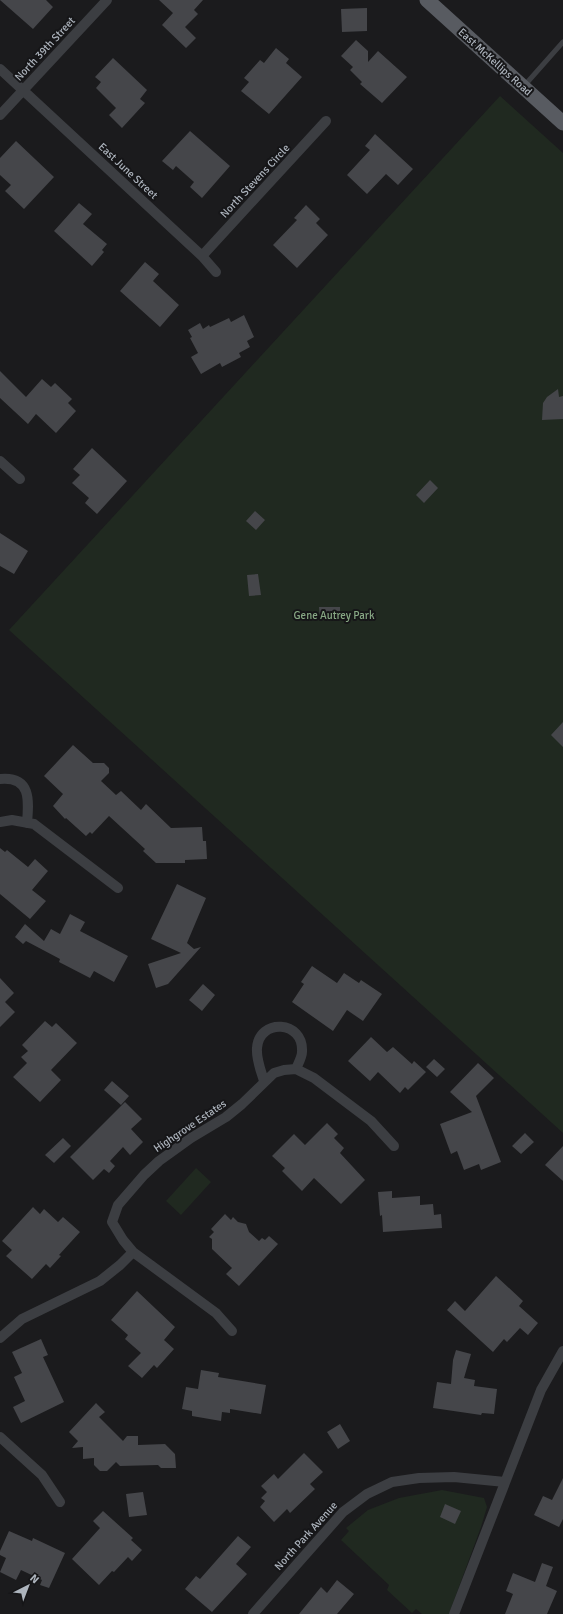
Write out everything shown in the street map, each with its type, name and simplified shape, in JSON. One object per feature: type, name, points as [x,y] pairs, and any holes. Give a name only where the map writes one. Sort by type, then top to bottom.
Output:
[{"type":"main road","name":"East McKellips Road","points":[[427,0],[563,123]]},
{"type":"street","name":"North 39th Street","points":[[0,115],[107,0]]},
{"type":"street","name":"East June Street","points":[[0,69],[202,256],[216,272]]},
{"type":"street","name":"North Stevens Circle","points":[[202,256],[326,122]]},
{"type":"street","points":[[0,461],[20,479]]},
{"type":"street","points":[[0,779],[13,779],[23,785],[28,794],[27,823]]},
{"type":"street","points":[[0,822],[12,820],[34,824],[118,888]]},
{"type":"street","points":[[264,1081],[257,1048],[259,1038],[266,1030],[275,1027],[287,1027],[297,1033],[302,1042],[302,1053],[296,1069],[306,1073],[371,1120],[394,1146]]},
{"type":"street","name":"Highgrove Estates","points":[[232,1331],[216,1313],[133,1252],[122,1240],[112,1222],[118,1205],[144,1175],[158,1162],[191,1138],[226,1117],[274,1073],[296,1069]]},
{"type":"street","points":[[0,1338],[22,1320],[100,1281],[133,1252]]},
{"type":"street","points":[[454,1614],[541,1390],[563,1351]]},
{"type":"street","points":[[0,1438],[42,1475],[60,1502]]},
{"type":"street","name":"North Park Avenue","points":[[253,1614],[342,1512],[368,1494],[392,1482],[419,1478],[454,1477],[505,1482]]},
{"type":"lane","points":[[523,87],[563,42]]},
{"type":"green space","name":"Gene Autrey Park","points":[[500,96],[563,153],[563,1133],[9,630]]},
{"type":"green space","points":[[196,1168],[211,1182],[181,1215],[166,1201]]},
{"type":"green space","points":[[442,1490],[484,1498],[487,1507],[449,1614],[422,1614],[416,1609],[412,1613],[387,1590],[389,1585],[341,1540],[349,1531],[346,1528],[368,1510],[399,1498]]},
{"type":"building","points":[[0,0],[46,0],[53,7],[33,29]]},
{"type":"building","points":[[159,0],[203,0],[194,10],[198,14],[185,27],[196,38],[186,48],[162,25],[173,13]]},
{"type":"building","points":[[367,8],[367,31],[342,32],[341,9]]},
{"type":"building","points":[[356,40],[368,51],[368,62],[378,51],[407,77],[382,103],[360,84],[362,82],[350,70],[353,67],[341,56]]},
{"type":"building","points":[[276,48],[289,59],[286,63],[302,77],[269,114],[241,91],[249,82],[244,78],[260,60],[264,63]]},
{"type":"building","points":[[113,58],[147,90],[140,99],[145,103],[122,128],[109,115],[116,108],[96,88],[101,82],[95,77]]},
{"type":"building","points":[[190,131],[230,166],[202,198],[190,187],[194,182],[176,166],[173,170],[162,161]]},
{"type":"building","points":[[375,134],[413,169],[398,185],[386,174],[367,194],[347,175],[370,150],[365,146]]},
{"type":"building","points":[[16,141],[54,177],[24,209],[5,191],[11,185],[0,175],[0,158]]},
{"type":"building","points":[[79,203],[92,214],[83,224],[107,244],[102,250],[104,252],[92,266],[54,231]]},
{"type":"building","points":[[306,205],[320,219],[316,223],[328,235],[297,268],[273,245],[297,220],[294,218]]},
{"type":"building","points":[[145,262],[159,274],[153,281],[179,305],[160,327],[120,291]]},
{"type":"building","points":[[244,315],[254,337],[247,341],[250,347],[239,353],[241,357],[222,367],[220,363],[201,374],[191,357],[198,353],[190,338],[192,337],[188,330],[200,323],[203,329],[209,325],[210,327],[229,318],[231,322]]},
{"type":"building","points":[[0,371],[26,397],[42,379],[51,387],[55,383],[72,399],[68,403],[76,411],[56,433],[36,414],[28,424],[0,398]]},
{"type":"building","points":[[558,389],[559,397],[563,396],[563,419],[542,420],[543,403],[547,397]]},
{"type":"building","points":[[92,448],[127,481],[97,514],[85,503],[89,498],[72,483],[80,475],[73,469]]},
{"type":"building","points":[[430,480],[438,488],[424,503],[416,495]]},
{"type":"building","points":[[255,511],[265,520],[256,530],[246,521]]},
{"type":"building","points":[[0,533],[28,551],[14,574],[0,566]]},
{"type":"building","points":[[258,574],[261,595],[249,596],[247,575]]},
{"type":"building","points":[[319,607],[340,607],[340,619],[320,619]]},
{"type":"building","points":[[563,722],[563,747],[551,735]]},
{"type":"building","points":[[73,745],[93,763],[104,763],[109,768],[109,773],[101,781],[116,795],[121,791],[141,810],[146,804],[171,828],[202,827],[203,841],[206,841],[207,859],[185,860],[185,863],[156,863],[143,851],[145,849],[109,816],[92,834],[90,832],[86,836],[66,818],[65,819],[53,806],[63,794],[44,776]]},
{"type":"building","points":[[0,848],[5,852],[7,850],[28,867],[35,859],[48,871],[32,890],[46,901],[30,919],[0,894]]},
{"type":"building","points":[[177,884],[206,898],[187,943],[194,949],[201,947],[168,984],[156,988],[148,964],[181,953],[151,939]]},
{"type":"building","points":[[70,914],[85,922],[80,931],[128,956],[114,982],[94,971],[90,978],[59,962],[60,959],[26,941],[23,944],[15,937],[25,924],[44,941],[51,929],[60,934]]},
{"type":"building","points":[[312,966],[337,983],[344,973],[359,983],[361,980],[382,994],[363,1021],[347,1010],[333,1031],[292,1002],[304,984],[301,982]]},
{"type":"building","points":[[0,978],[14,993],[5,1002],[15,1012],[0,1027]]},
{"type":"building","points":[[203,984],[215,995],[202,1011],[189,1000]]},
{"type":"building","points":[[45,1021],[52,1027],[56,1023],[77,1043],[51,1070],[61,1080],[40,1102],[13,1077],[27,1063],[21,1057],[28,1051],[22,1045]]},
{"type":"building","points":[[371,1037],[387,1052],[393,1047],[412,1064],[414,1061],[426,1072],[408,1090],[405,1087],[400,1093],[378,1072],[370,1081],[348,1061]]},
{"type":"building","points":[[434,1059],[445,1069],[437,1077],[426,1067]]},
{"type":"building","points":[[478,1063],[494,1078],[476,1096],[501,1162],[481,1170],[479,1164],[464,1170],[457,1151],[451,1154],[440,1124],[472,1112],[450,1092]]},
{"type":"building","points":[[112,1081],[129,1096],[121,1105],[104,1090]]},
{"type":"building","points":[[125,1102],[142,1119],[131,1129],[143,1142],[130,1155],[123,1147],[110,1161],[115,1166],[109,1173],[104,1169],[93,1180],[70,1157]]},
{"type":"building","points":[[327,1123],[338,1134],[334,1138],[344,1148],[340,1153],[365,1180],[341,1204],[314,1178],[302,1191],[282,1171],[285,1168],[272,1156],[294,1134],[305,1145]]},
{"type":"building","points":[[525,1133],[534,1142],[521,1154],[512,1146]]},
{"type":"building","points":[[63,1138],[71,1146],[54,1163],[45,1155]]},
{"type":"building","points":[[563,1146],[563,1181],[545,1165]]},
{"type":"building","points":[[392,1191],[392,1198],[420,1196],[420,1205],[433,1204],[434,1215],[441,1214],[442,1228],[383,1232],[378,1192]]},
{"type":"building","points":[[33,1207],[40,1214],[44,1209],[58,1222],[63,1217],[80,1232],[59,1255],[61,1256],[50,1268],[46,1264],[32,1279],[6,1256],[12,1250],[2,1241]]},
{"type":"building","points":[[225,1214],[231,1220],[233,1217],[238,1222],[246,1224],[249,1232],[259,1241],[262,1238],[265,1240],[269,1236],[278,1244],[239,1286],[226,1274],[232,1268],[212,1249],[212,1239],[209,1237],[214,1232],[211,1229]]},
{"type":"building","points":[[496,1276],[523,1301],[519,1306],[538,1323],[528,1335],[520,1328],[507,1342],[504,1339],[493,1352],[447,1310],[455,1301],[465,1311]]},
{"type":"building","points":[[137,1291],[175,1327],[164,1340],[174,1349],[157,1368],[154,1365],[142,1378],[128,1366],[141,1353],[125,1339],[128,1335],[111,1320]]},
{"type":"building","points":[[41,1339],[48,1355],[43,1357],[64,1402],[21,1423],[13,1407],[25,1401],[14,1377],[22,1373],[12,1352]]},
{"type":"building","points":[[456,1350],[471,1354],[464,1378],[475,1380],[474,1386],[497,1389],[494,1414],[482,1413],[481,1415],[433,1408],[437,1382],[451,1384],[453,1360]]},
{"type":"building","points":[[201,1370],[219,1373],[218,1377],[266,1385],[261,1414],[230,1409],[230,1413],[222,1412],[221,1421],[192,1416],[192,1411],[182,1409],[186,1387],[198,1389]]},
{"type":"building","points":[[96,1403],[105,1412],[99,1417],[123,1441],[127,1436],[138,1436],[138,1445],[165,1444],[175,1454],[176,1468],[161,1468],[158,1465],[120,1466],[116,1462],[107,1471],[100,1471],[94,1465],[94,1458],[83,1459],[83,1447],[72,1448],[78,1441],[69,1432]]},
{"type":"building","points":[[340,1424],[350,1441],[338,1449],[327,1432]]},
{"type":"building","points":[[304,1453],[323,1472],[310,1484],[315,1489],[290,1513],[287,1509],[274,1522],[260,1507],[265,1501],[261,1498],[267,1492],[261,1486],[274,1474],[278,1479]]},
{"type":"building","points":[[563,1478],[563,1519],[559,1527],[534,1515],[543,1496],[552,1500]]},
{"type":"building","points":[[143,1492],[147,1515],[129,1517],[126,1494]]},
{"type":"building","points":[[445,1504],[461,1511],[455,1524],[440,1517]]},
{"type":"building","points":[[103,1511],[133,1538],[131,1540],[142,1550],[132,1561],[128,1557],[99,1585],[72,1559],[100,1528],[93,1521]]},
{"type":"building","points":[[9,1531],[32,1541],[33,1538],[65,1553],[49,1588],[40,1585],[42,1580],[21,1570],[16,1580],[0,1572],[6,1558],[0,1555],[0,1551]]},
{"type":"building","points":[[238,1536],[251,1547],[236,1564],[247,1574],[212,1612],[185,1589],[196,1576],[200,1579]]},
{"type":"building","points":[[542,1563],[553,1567],[546,1586],[557,1591],[547,1614],[505,1614],[513,1594],[506,1591],[513,1573],[535,1582]]},
{"type":"building","points":[[337,1580],[354,1594],[337,1614],[299,1614],[321,1587],[327,1593]]}]
